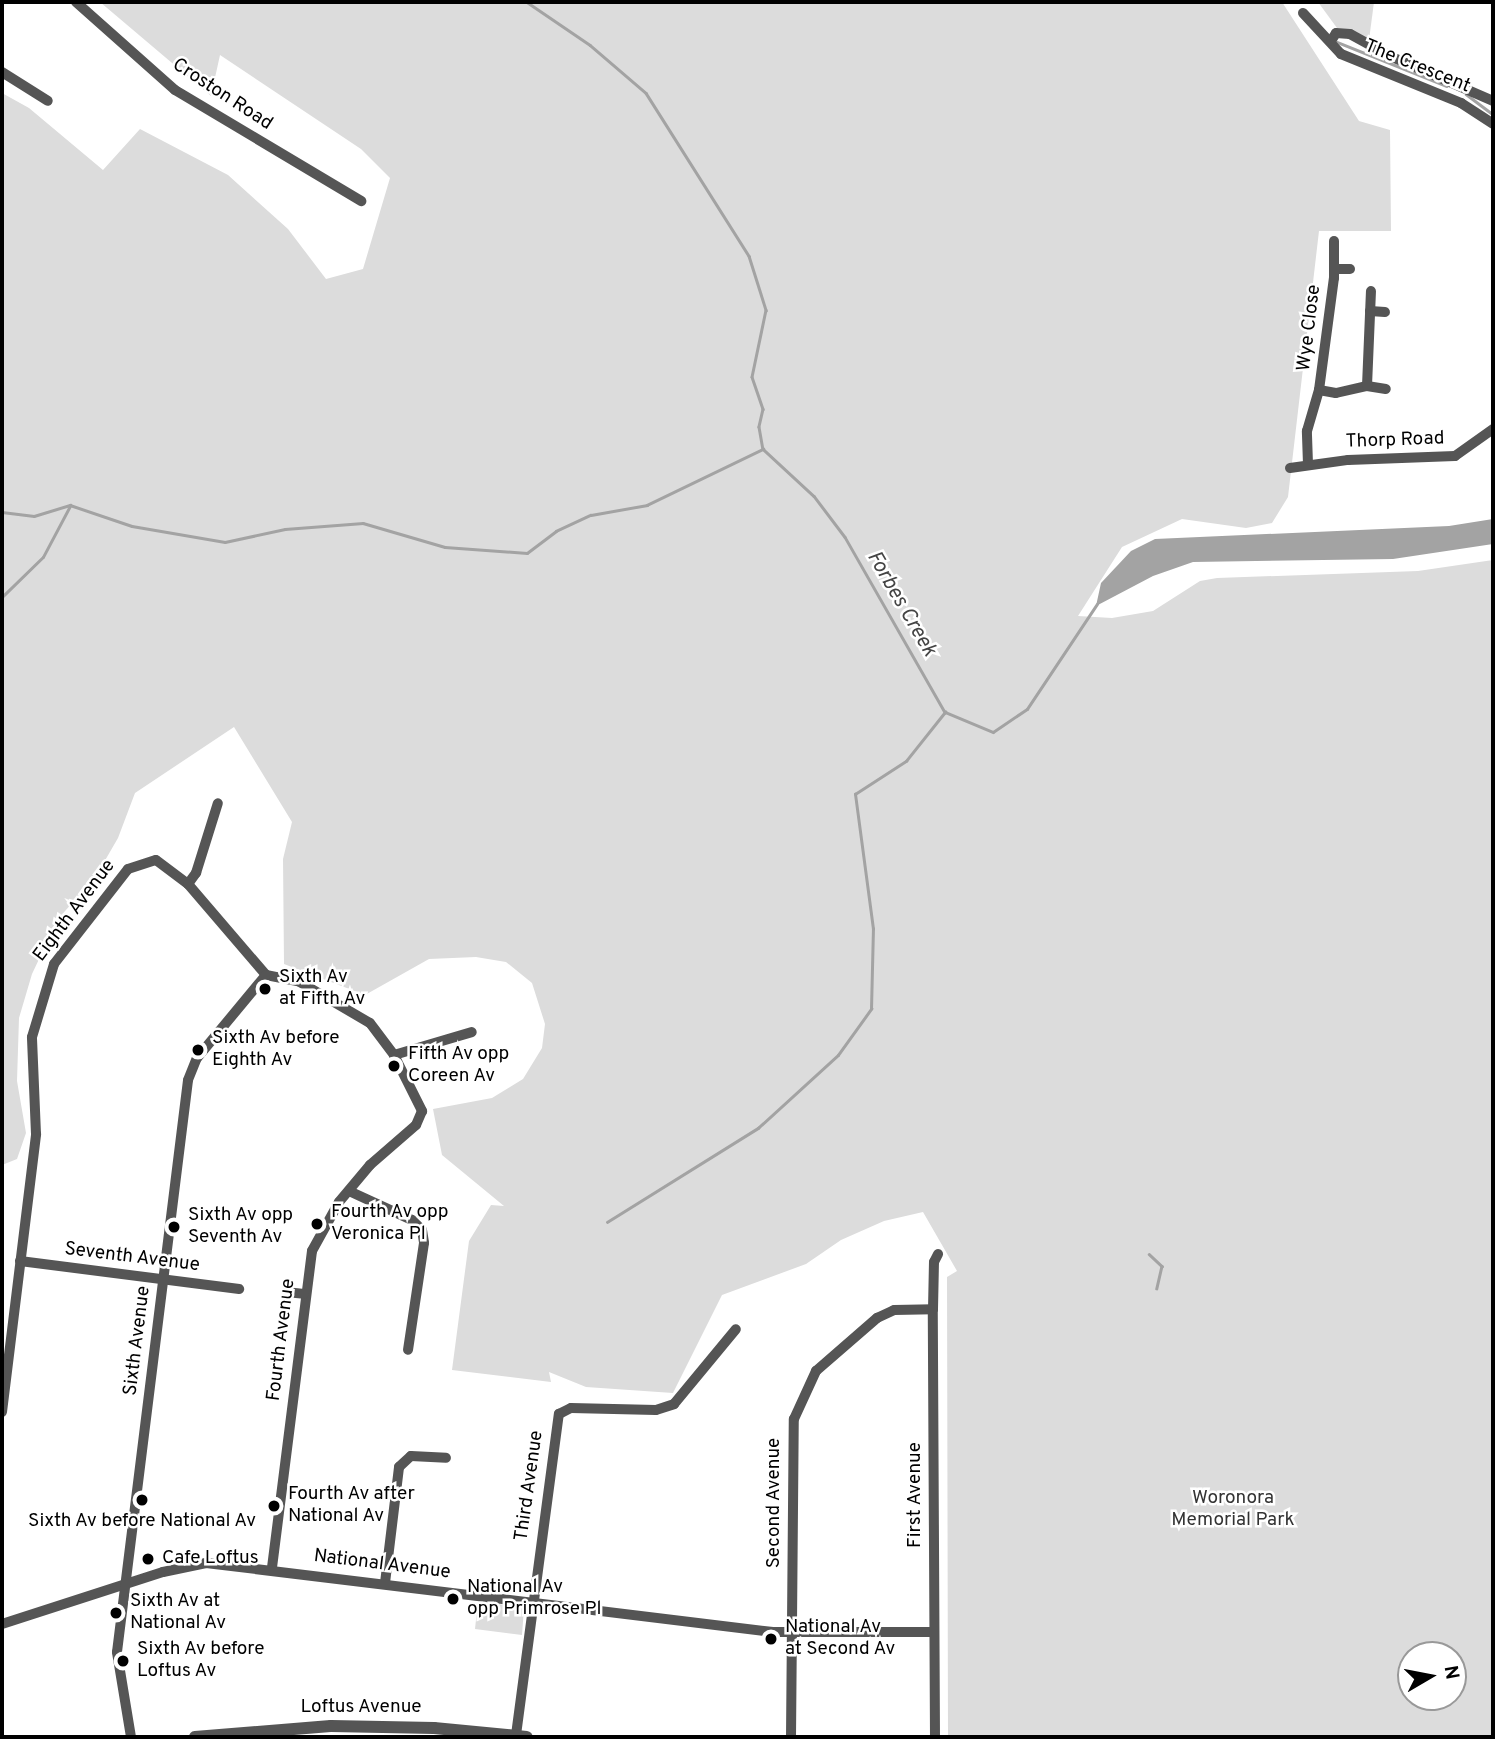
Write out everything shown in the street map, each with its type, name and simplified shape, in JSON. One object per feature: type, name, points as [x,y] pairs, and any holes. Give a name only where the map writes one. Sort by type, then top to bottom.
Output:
[{"type":"street","name":"Croston Road","points":[[76,2],[175,90],[361,201]]},
{"type":"street","name":"The Crescent","points":[[1304,13],[1340,54],[1461,103],[1493,124]]},
{"type":"street","name":"The Crescent","points":[[1331,41],[1336,33],[1350,34],[1392,57],[1493,101]]},
{"type":"street","points":[[2,72],[48,101]]},
{"type":"street","name":"Wye Close","points":[[1308,464],[1307,431],[1319,390],[1334,270],[1334,241]]},
{"type":"street","name":"Wye Close","points":[[1334,270],[1350,269]]},
{"type":"street","points":[[1367,386],[1371,291]]},
{"type":"street","points":[[1370,310],[1385,312]]},
{"type":"street","name":"Wye Close","points":[[1319,390],[1336,393],[1367,386],[1387,388]]},
{"type":"street","name":"Thorp Road","points":[[1290,468],[1308,464],[1455,456],[1493,429]]},
{"type":"street","points":[[188,884],[196,873],[218,803]]},
{"type":"street","name":"Eighth Avenue","points":[[2,1412],[4,1377],[37,1116],[32,1037],[47,976],[133,864],[156,860],[188,884],[266,975]]},
{"type":"street","points":[[266,975],[298,981],[363,1018],[394,1055],[472,1032]]},
{"type":"street","name":"Sixth Avenue","points":[[131,1737],[116,1669],[163,1279],[192,1068],[266,975]]},
{"type":"street","name":"Fourth Avenue","points":[[272,1569],[304,1294],[318,1234],[349,1191],[422,1115],[415,1091],[394,1055]]},
{"type":"street","points":[[349,1191],[412,1220],[422,1230],[424,1243],[408,1350]]},
{"type":"street","name":"First Avenue","points":[[933,1258],[934,1737]]},
{"type":"street","name":"Seventh Avenue","points":[[20,1262],[239,1289]]},
{"type":"street","points":[[286,1292],[304,1294]]},
{"type":"street","name":"Second Avenue","points":[[792,1737],[791,1442],[803,1393],[816,1371],[885,1313],[933,1308]]},
{"type":"street","name":"Third Avenue","points":[[521,1736],[532,1602],[559,1414],[571,1408],[656,1410],[674,1404],[736,1329]]},
{"type":"street","points":[[385,1583],[399,1467],[411,1456],[446,1458]]},
{"type":"street","name":"National Avenue","points":[[2,1625],[188,1564],[272,1569],[792,1632],[934,1632]]},
{"type":"street","name":"Loftus Avenue","points":[[195,1737],[331,1726],[521,1736]]},
{"type":"green space","name":"Woronora Memorial Park","points":[[100,2],[1282,2],[1359,121],[1390,130],[1391,231],[1319,231],[1288,497],[1272,523],[1246,528],[1182,519],[1122,547],[1078,616],[1112,618],[1153,611],[1200,581],[1217,578],[1418,571],[1493,560],[1493,1737],[948,1737],[947,1277],[957,1271],[923,1212],[884,1221],[841,1240],[806,1264],[722,1295],[673,1393],[586,1387],[549,1372],[551,1382],[452,1370],[469,1241],[491,1205],[504,1206],[442,1155],[433,1109],[492,1098],[523,1079],[542,1048],[545,1024],[532,983],[506,962],[476,957],[429,959],[365,995],[284,964],[283,859],[292,822],[234,727],[135,793],[118,838],[96,876],[58,919],[32,974],[19,1018],[17,1081],[26,1133],[17,1159],[2,1165],[2,93],[29,108],[103,170],[140,129],[228,175],[288,229],[326,279],[363,269],[390,178],[361,149],[220,55],[211,96]]},
{"type":"green space","points":[[1318,2],[1374,2],[1369,40],[1337,28]]},
{"type":"green space","points":[[478,1601],[524,1608],[522,1635],[475,1629]]},
{"type":"shaded area","points":[[1493,519],[1493,544],[1393,559],[1193,562],[1153,576],[1096,606],[1101,583],[1131,551],[1155,539],[1449,526]]},
{"type":"waterway","name":"Forbes Creek","points":[[527,2],[590,45],[646,93],[749,256],[766,310],[752,377],[763,409],[759,427],[763,449],[814,496],[845,537],[945,712],[993,732],[1027,709],[1097,604]]},
{"type":"waterway","points":[[1337,42],[1447,86]]},
{"type":"waterway","points":[[1466,94],[1493,114]]},
{"type":"waterway","points":[[2,512],[34,516],[70,505],[132,526],[225,542],[285,529],[363,523],[445,547],[527,553],[556,531],[591,515],[647,505],[763,449]]},
{"type":"waterway","points":[[2,597],[43,557],[70,506]]},
{"type":"waterway","points":[[607,1222],[758,1128],[838,1055],[871,1009],[873,929],[855,794],[906,761],[945,712]]},
{"type":"waterway","points":[[1149,1254],[1162,1266],[1157,1288]]},
{"type":"place","name":"Sixth Av at Fifth Av","points":[[265,989]]},
{"type":"place","name":"Sixth Av before Eighth Av","points":[[198,1050]]},
{"type":"place","name":"Fifth Av opp Coreen Av","points":[[394,1066]]},
{"type":"place","name":"Fourth Av opp Veronica Pl","points":[[317,1224]]},
{"type":"place","name":"Sixth Av opp Seventh Av","points":[[174,1227]]},
{"type":"place","name":"Sixth Av before National Av","points":[[142,1500]]},
{"type":"place","name":"Fourth Av after National Av","points":[[274,1506]]},
{"type":"place","name":"Cafe Loftus","points":[[148,1559]]},
{"type":"place","name":"National Av opp Primrose Pl","points":[[453,1599]]},
{"type":"place","name":"Sixth Av at National Av","points":[[116,1613]]},
{"type":"place","name":"National Av at Second Av","points":[[771,1639]]},
{"type":"place","name":"Sixth Av before Loftus Av","points":[[123,1661]]}]
